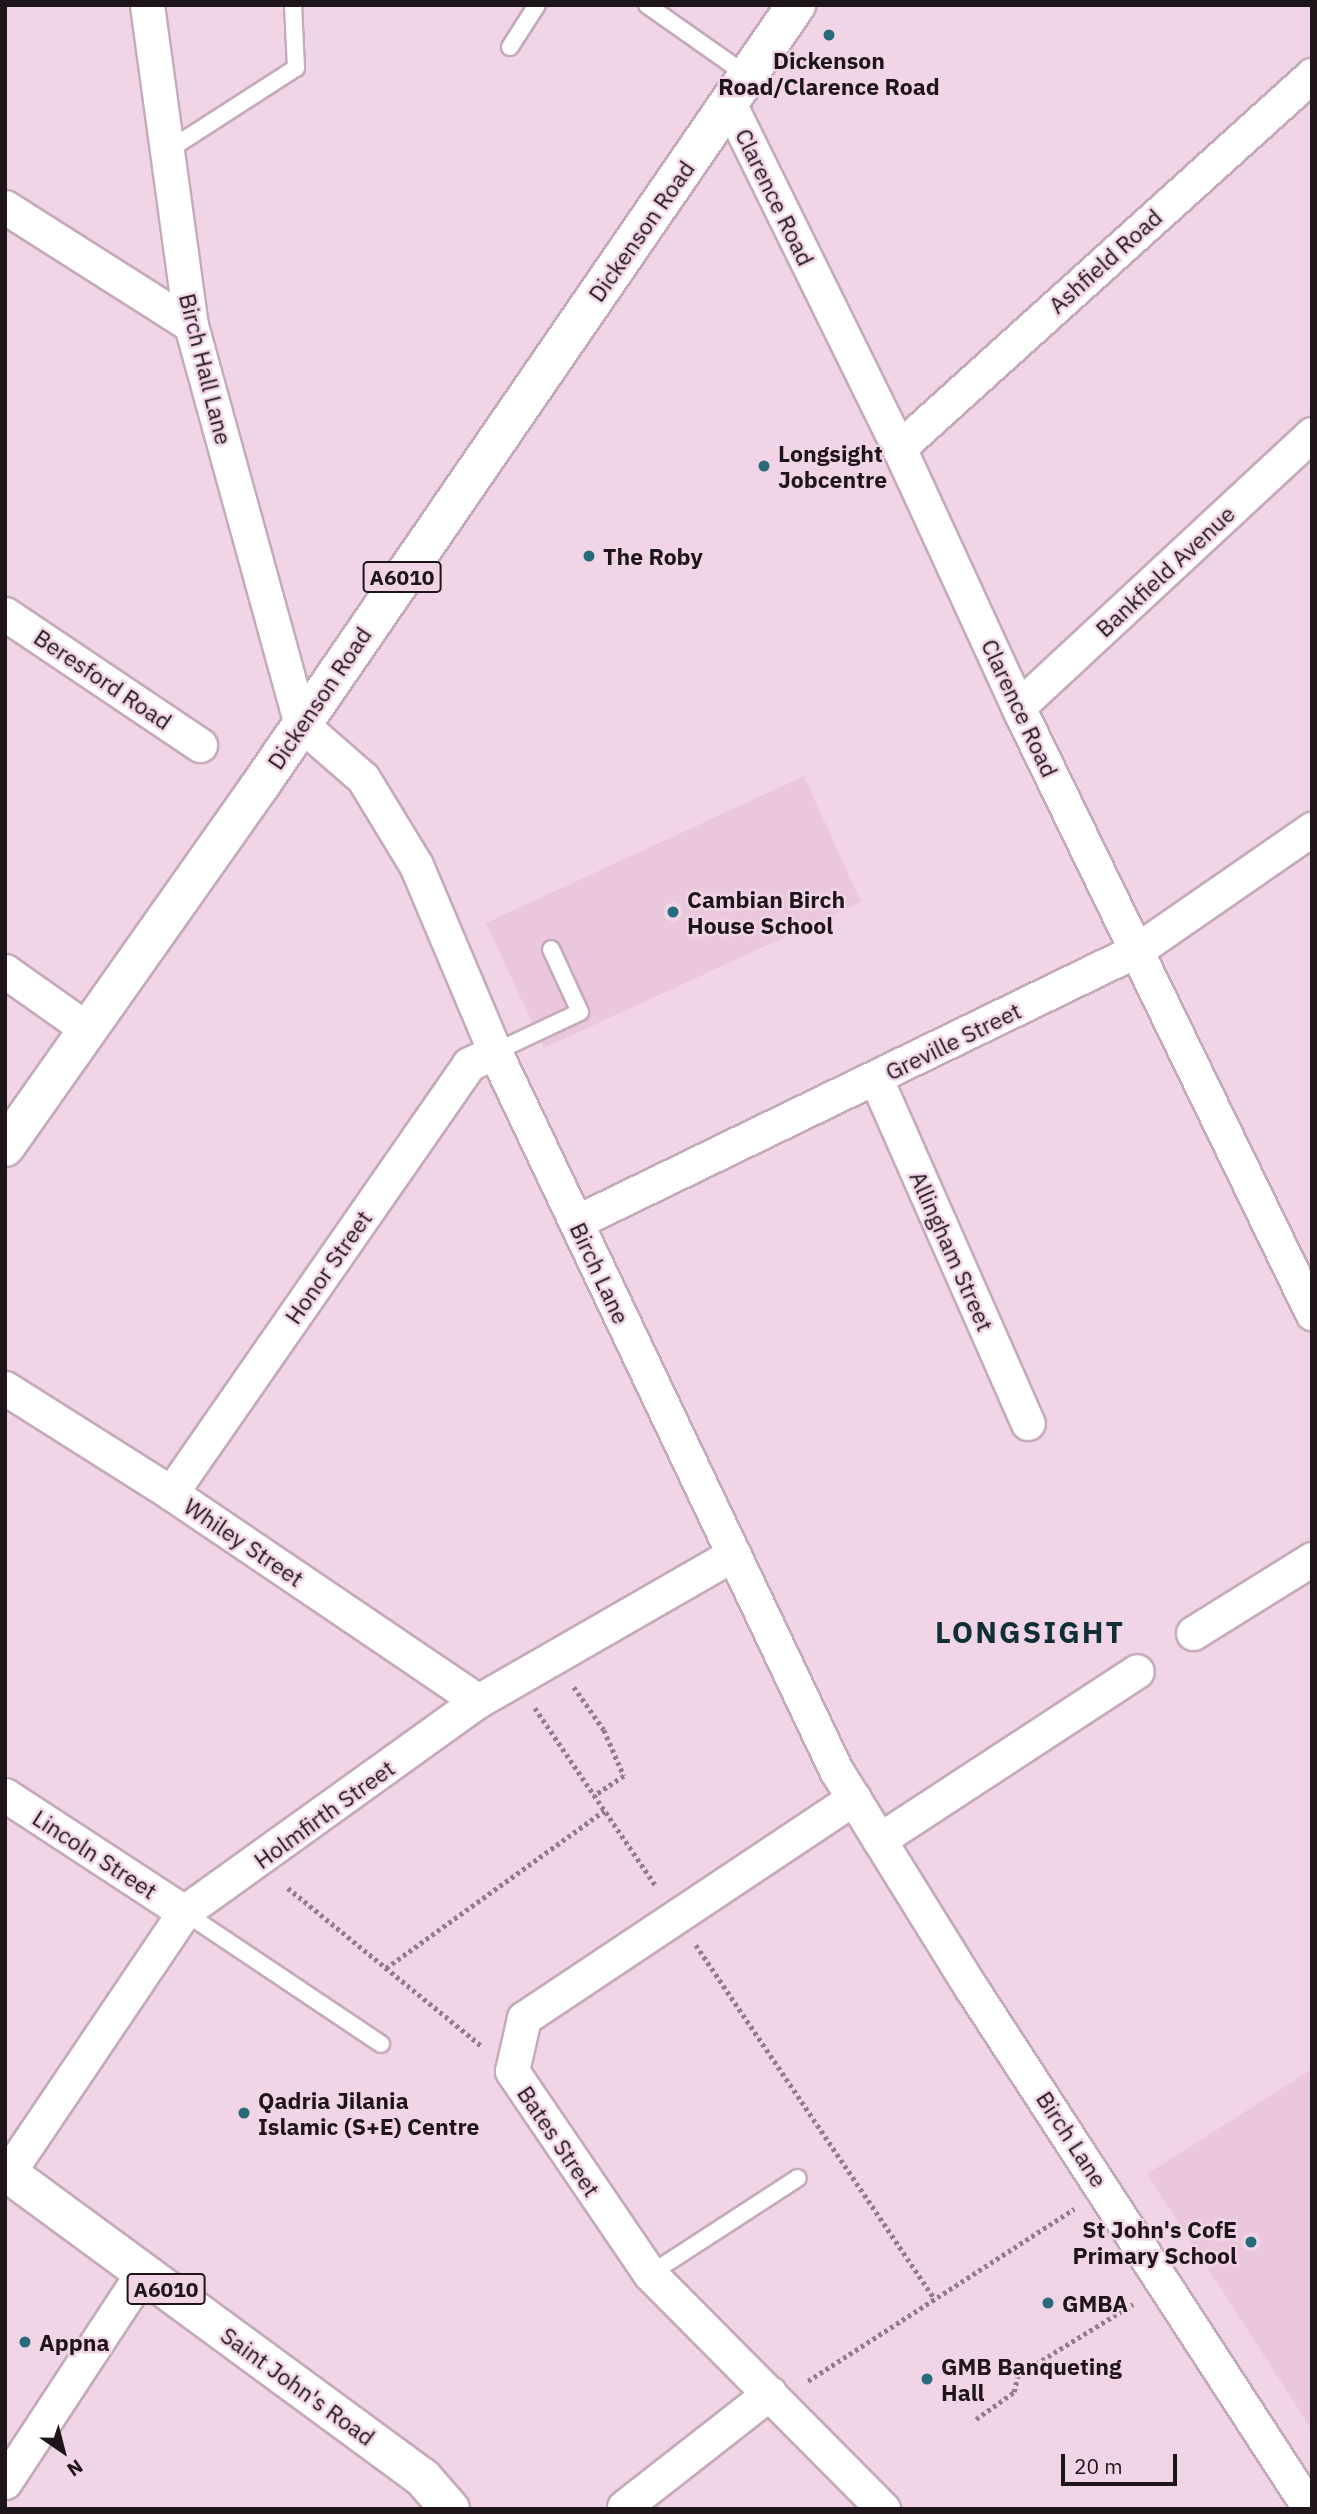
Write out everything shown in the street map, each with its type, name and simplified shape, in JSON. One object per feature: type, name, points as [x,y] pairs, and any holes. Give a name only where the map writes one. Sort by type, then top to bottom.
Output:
[{"type":"main road","name":"Dickenson Road","points":[[5,1147],[301,724],[796,5]]},
{"type":"main road","name":"Saint John's Road","points":[[7,2172],[423,2478],[450,2509]]},
{"type":"street","name":"Birch Hall Lane","points":[[148,5],[191,325],[301,724]]},
{"type":"street","name":"Ashfield Road","points":[[899,448],[1312,75]]},
{"type":"street","name":"Clarence Road","points":[[738,90],[1018,707],[1312,1313]]},
{"type":"street","points":[[5,207],[191,325]]},
{"type":"street","name":"Bankfield Avenue","points":[[1018,707],[1312,434]]},
{"type":"street","name":"Beresford Road","points":[[5,614],[200,745]]},
{"type":"street","name":"Birch Lane","points":[[301,724],[363,778],[399,831],[495,1052],[853,1798],[1310,2509]]},
{"type":"street","name":"Greville Street","points":[[576,1222],[876,1079],[1137,950],[1312,830]]},
{"type":"street","points":[[5,971],[87,1029]]},
{"type":"street","name":"Honor Street","points":[[171,1493],[469,1064],[495,1052]]},
{"type":"street","name":"Allingham Street","points":[[876,1079],[1028,1423]]},
{"type":"street","name":"Whiley Street","points":[[5,1388],[171,1493],[478,1701]]},
{"type":"street","name":"Holmfirth Street","points":[[7,2172],[184,1912],[478,1701],[734,1554]]},
{"type":"street","points":[[1193,1633],[1312,1559]]},
{"type":"street","points":[[879,1840],[1137,1671]]},
{"type":"street","name":"Lincoln Street","points":[[5,1796],[184,1912]]},
{"type":"street","name":"Bates Street","points":[[853,1798],[524,2018],[512,2071],[650,2274],[883,2509]]},
{"type":"street","points":[[5,2482],[142,2272]]},
{"type":"street","points":[[624,2507],[770,2393]]},
{"type":"lane","points":[[167,151],[296,68],[293,5]]},
{"type":"lane","points":[[509,47],[537,5]]},
{"type":"lane","points":[[647,5],[738,90]]},
{"type":"lane","points":[[495,1052],[580,1012],[551,949]]},
{"type":"lane","points":[[184,1912],[381,2044]]},
{"type":"lane","points":[[650,2274],[798,2178]]},
{"type":"path","points":[[554,1658],[604,1730],[624,1776],[594,1796]]},
{"type":"path","points":[[515,1680],[657,1889]]},
{"type":"path","points":[[386,1968],[604,1811]]},
{"type":"path","points":[[288,1888],[512,2071]]},
{"type":"path","points":[[692,1940],[935,2299]]},
{"type":"path","points":[[804,2384],[1084,2203]]},
{"type":"path","points":[[976,2419],[1014,2392],[1018,2375],[1146,2297]]},
{"type":"shaded area","name":"Cambian Birch House School","points":[[804,776],[861,902],[544,1048],[486,923]]},
{"type":"shaded area","name":"St John's CofE Primary School","points":[[1312,2069],[1312,2430],[1147,2174]]},
{"type":"place","name":"Dickenson Road/Clarence Road","points":[[829,35]]},
{"type":"place","name":"Longsight Jobcentre","points":[[764,466]]},
{"type":"place","name":"The Roby","points":[[589,556]]},
{"type":"place","name":"Cambian Birch House School","points":[[673,912]]},
{"type":"place","name":"Qadria Jilania Islamic (S+E) Centre","points":[[244,2113]]},
{"type":"place","name":"St John's CofE Primary School","points":[[1251,2242]]},
{"type":"place","name":"GMBA","points":[[1048,2303]]},
{"type":"place","name":"Appna","points":[[25,2342]]},
{"type":"place","name":"GMB Banqueting Hall","points":[[927,2379]]},
{"type":"district","name":"LONGSIGHT","points":[[1030,1632]]}]
